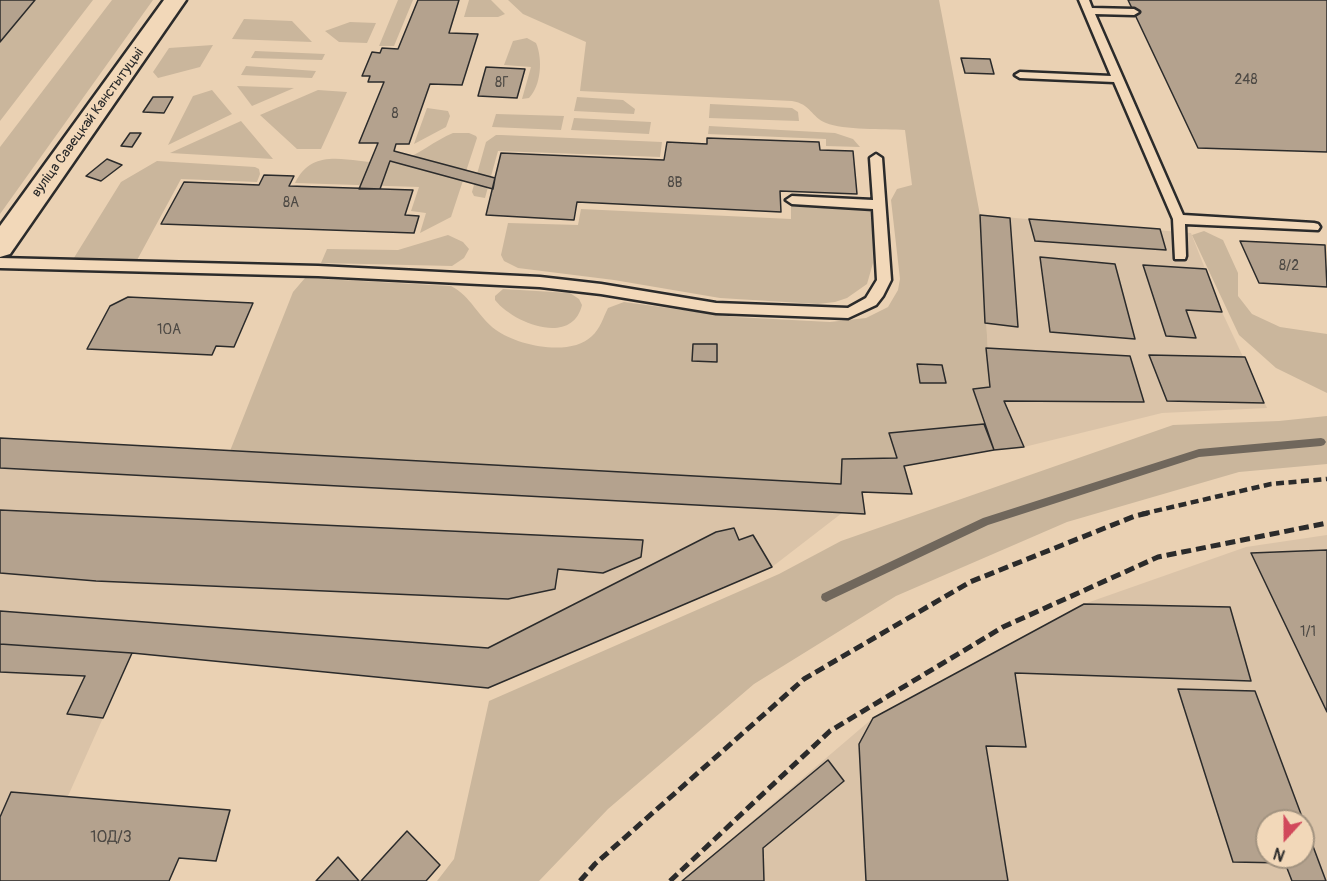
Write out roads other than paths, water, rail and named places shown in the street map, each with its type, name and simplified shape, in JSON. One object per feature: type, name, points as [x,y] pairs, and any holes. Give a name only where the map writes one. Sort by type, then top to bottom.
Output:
[{"type":"main road","name":"вуліца Савецкай Канстытуцыі","points":[[0,246],[175,0]]},
{"type":"lane","points":[[1086,5],[1134,12]]},
{"type":"lane","points":[[1086,5],[1179,219],[1180,256]]},
{"type":"lane","points":[[1020,75],[1118,79]]},
{"type":"lane","points":[[0,263],[318,271],[540,282],[601,289],[716,308],[848,313],[862,309],[874,301],[881,291],[884,280],[876,158]]},
{"type":"lane","points":[[792,200],[880,205]]},
{"type":"lane","points":[[1179,219],[1314,227]]},
{"type":"waterway","points":[[826,597],[986,521],[1199,453],[1321,442]]},
{"type":"railway","points":[[1142,514],[1271,484],[1327,479]]},
{"type":"railway","points":[[580,881],[595,864],[804,679],[970,582],[1135,516],[1148,513]]},
{"type":"railway","points":[[670,881],[830,731],[1003,627],[1158,557],[1327,523]]}]
